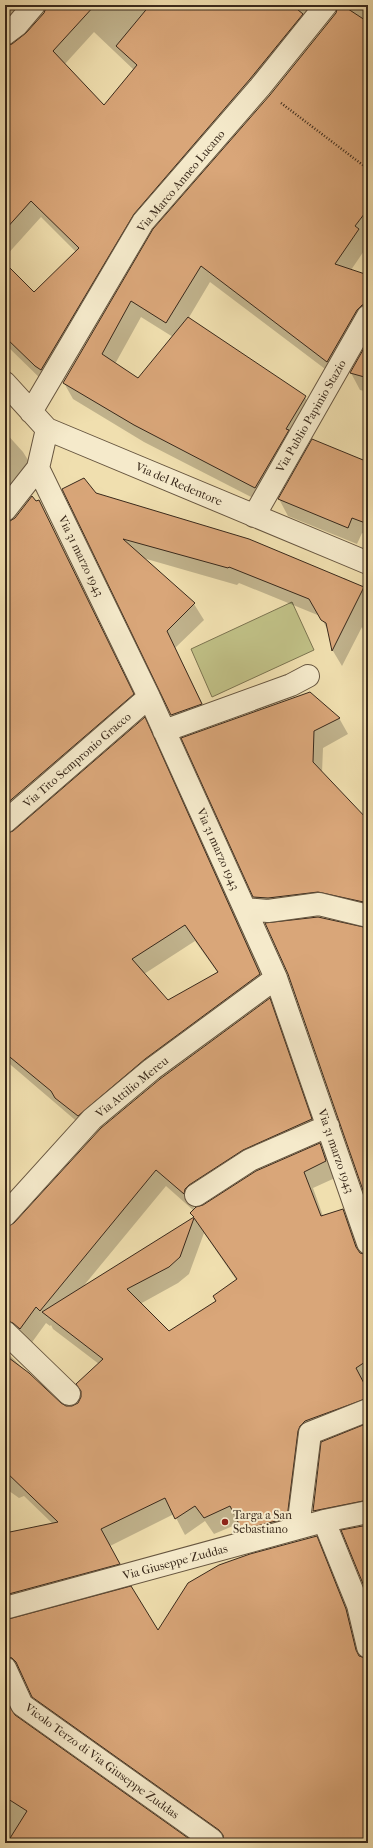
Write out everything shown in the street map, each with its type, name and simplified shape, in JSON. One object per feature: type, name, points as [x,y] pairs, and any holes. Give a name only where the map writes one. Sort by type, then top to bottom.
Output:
[{"type":"street","points":[[5,34],[17,25],[34,5]]},
{"type":"street","name":"Via Marco Anneo Lucano","points":[[31,412],[143,222],[260,87],[326,5]]},
{"type":"street","name":"Via Publio Papinio Stazio","points":[[254,516],[368,316]]},
{"type":"street","name":"Via del Redentore","points":[[5,383],[47,429],[368,563]]},
{"type":"street","points":[[5,510],[38,468],[47,429]]},
{"type":"street","name":"Via 31 marzo 1943","points":[[38,468],[149,697],[276,978],[368,1243]]},
{"type":"street","points":[[164,731],[291,685],[308,676]]},
{"type":"street","name":"Via Tito Sempronio Gracco","points":[[5,822],[149,697]]},
{"type":"street","points":[[245,909],[268,911],[319,904],[368,916]]},
{"type":"street","name":"Via Attilio Mereu","points":[[5,1215],[92,1119],[152,1069],[276,978]]},
{"type":"street","points":[[196,1195],[250,1160],[328,1126]]},
{"type":"street","points":[[5,1332],[69,1394]]},
{"type":"street","points":[[298,1528],[310,1433],[368,1410]]},
{"type":"street","name":"Via Giuseppe Zuddas","points":[[5,1608],[324,1521],[368,1512]]},
{"type":"street","points":[[324,1521],[358,1605],[368,1647]]},
{"type":"street","name":"Vicolo Terzo di Via Giuseppe Zuddas","points":[[5,1668],[22,1705],[212,1840],[210,1843]]},
{"type":"path","points":[[260,87],[368,169]]},
{"type":"green space","points":[[292,602],[314,650],[212,697],[191,649]]},
{"type":"building","points":[[47,5],[95,5],[53,51],[104,105],[137,65],[116,46],[150,5],[292,5],[303,14],[250,79],[134,214],[41,370],[5,337],[5,263],[34,292],[79,248],[31,201],[5,230],[5,46],[12,44],[26,33],[44,13]]},
{"type":"building","points":[[338,5],[342,5],[368,22],[368,209],[355,226],[359,229],[335,264],[368,275],[368,304],[362,305],[357,310],[327,362],[201,266],[166,323],[131,301],[102,354],[138,378],[188,317],[306,396],[286,429],[289,430],[255,488],[134,425],[63,383],[153,229],[270,95],[336,13]]},
{"type":"building","points":[[368,341],[368,378],[350,373]]},
{"type":"building","points":[[312,439],[368,462],[368,524],[352,518],[348,528],[278,499]]},
{"type":"building","points":[[84,478],[96,493],[249,539],[364,587],[332,651],[326,623],[321,620],[309,599],[229,567],[228,568],[123,539],[195,603],[167,631],[202,704],[171,715],[62,489]]},
{"type":"building","points":[[32,496],[36,501],[39,500],[134,694],[5,805],[5,524],[15,518]]},
{"type":"building","points":[[310,692],[340,718],[314,731],[313,762],[368,820],[368,903],[318,892],[268,898],[253,897],[181,738]]},
{"type":"building","points":[[145,717],[260,974],[145,1059],[78,1116],[55,1098],[51,1091],[5,1053],[5,834],[13,831]],"holes":[[[185,925],[218,972],[168,1000],[132,959]]]},
{"type":"building","points":[[318,917],[368,928],[368,1195],[365,1196],[288,974],[265,923]]},
{"type":"building","points":[[270,998],[312,1119],[243,1150],[189,1185],[185,1189],[184,1194],[156,1170],[40,1311],[36,1307],[20,1329],[13,1323],[5,1320],[5,1227],[14,1223],[101,1128],[160,1079]]},
{"type":"building","points":[[320,1143],[326,1161],[304,1172],[321,1216],[343,1209],[356,1247],[360,1253],[368,1255],[368,1360],[356,1368],[368,1391],[368,1398],[305,1421],[300,1426],[298,1431],[287,1518],[242,1530],[230,1506],[204,1518],[195,1506],[175,1519],[165,1498],[101,1529],[120,1564],[5,1595],[5,1533],[58,1522],[5,1471],[5,1355],[29,1373],[61,1403],[66,1406],[72,1406],[78,1403],[81,1397],[81,1391],[76,1384],[103,1359],[42,1312],[194,1217],[190,1213],[196,1207],[203,1205],[256,1171]],"holes":[[[194,1218],[237,1279],[213,1296],[216,1301],[169,1331],[127,1289],[169,1267],[180,1257]]]},
{"type":"building","points":[[368,1423],[368,1500],[313,1511],[321,1442]]},
{"type":"building","points":[[368,1525],[368,1596],[341,1530]]},
{"type":"building","points":[[317,1536],[346,1609],[356,1650],[359,1656],[368,1659],[368,1843],[224,1843],[223,1835],[219,1830],[32,1697],[16,1662],[12,1658],[5,1656],[5,1620],[131,1586],[158,1630],[188,1583],[219,1565],[250,1554]]},
{"type":"building","points":[[5,1698],[15,1715],[195,1843],[7,1843],[27,1811],[5,1797]]},
{"type":"place","name":"Targa a San Sebastiano","points":[[225,1522]]}]
